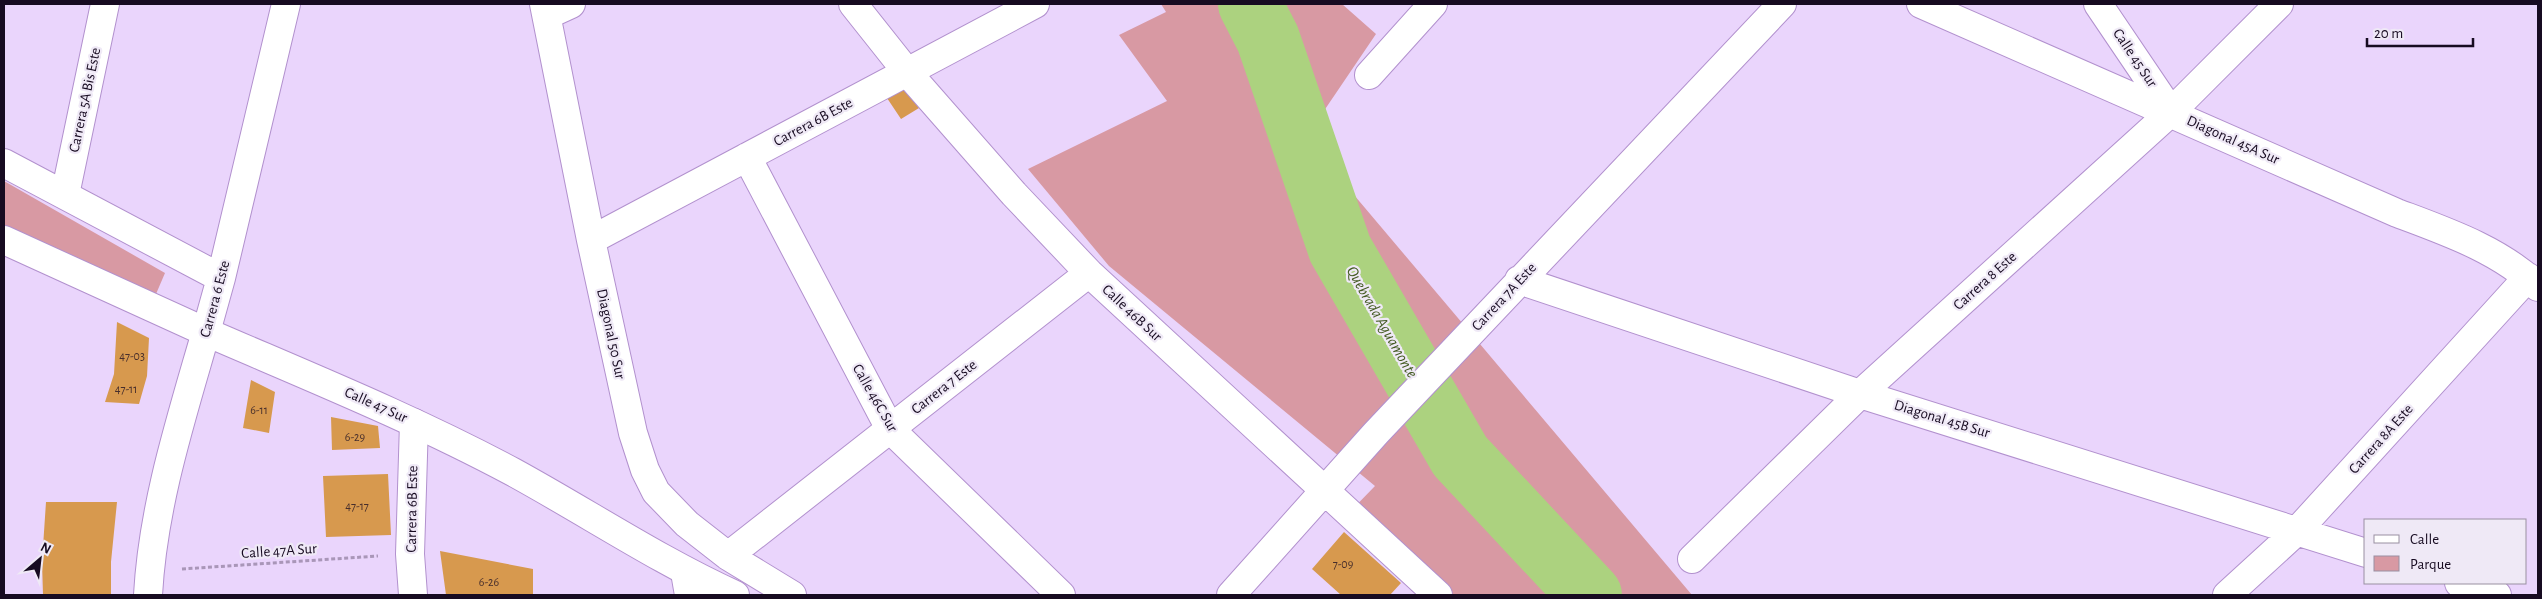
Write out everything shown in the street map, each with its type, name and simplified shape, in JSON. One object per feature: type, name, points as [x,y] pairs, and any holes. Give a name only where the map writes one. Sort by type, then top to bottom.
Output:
[{"type":"street","name":"Carrera 5A Bis Este","points":[[65,196],[106,4]]},
{"type":"street","name":"Carrera 6 Este","points":[[149,583],[167,466],[222,278],[286,4]]},
{"type":"street","name":"Calle 46B Sur","points":[[853,4],[907,72],[1014,194],[1089,273],[1438,595]]},
{"type":"street","name":"Carrera 6B Este","points":[[591,240],[1035,4]]},
{"type":"street","points":[[1369,75],[1434,4]]},
{"type":"street","name":"Carrera 7A Este","points":[[1231,595],[1376,433],[1782,4]]},
{"type":"street","name":"Diagonal 45A Sur","points":[[1921,4],[2171,112],[2397,213],[2464,238],[2533,282]]},
{"type":"street","name":"Calle 45 Sur","points":[[2098,4],[2171,112]]},
{"type":"street","name":"Carrera 8 Este","points":[[1692,559],[1860,394],[2171,112],[2279,4]]},
{"type":"street","name":"Diagonal 50 Sur","points":[[554,8],[591,240],[633,434],[645,470],[656,492],[672,510],[728,556],[792,595]]},
{"type":"street","name":"Calle 46C Sur","points":[[747,157],[890,429],[1061,595]]},
{"type":"street","points":[[4,163],[222,278]]},
{"type":"street","name":"Calle 47 Sur","points":[[4,240],[206,332],[414,423],[537,486],[687,584],[736,595]]},
{"type":"street","name":"Carrera 7 Este","points":[[728,556],[1089,273]]},
{"type":"street","name":"Diagonal 45B Sur","points":[[1519,280],[1860,394],[2364,552]]},
{"type":"street","name":"Carrera 8A Este","points":[[2227,595],[2297,530],[2533,282]]},
{"type":"street","name":"Carrera 6B Este","points":[[413,595],[410,554],[414,423]]},
{"type":"street","points":[[2461,584],[2497,595]]},
{"type":"path","name":"Calle 47A Sur","points":[[149,583],[410,554]]},
{"type":"green space","points":[[1161,4],[1342,4],[1376,34],[1313,127],[1327,163],[1692,595],[1417,595],[1340,522],[1375,486],[1109,266],[1028,169],[1167,101],[1119,35],[1166,12]]},
{"type":"green space","points":[[4,181],[165,273],[156,294],[4,225]]},
{"type":"building","points":[[902,83],[919,108],[901,119],[885,95]]},
{"type":"building","points":[[117,322],[149,338],[147,376],[139,404],[105,402],[114,374]]},
{"type":"building","points":[[251,380],[275,392],[269,433],[243,428]]},
{"type":"building","points":[[331,417],[378,426],[380,448],[332,450]]},
{"type":"building","points":[[388,474],[391,535],[326,537],[323,476]]},
{"type":"building","points":[[46,502],[117,502],[111,562],[111,595],[43,595],[42,562]]},
{"type":"building","points":[[1344,532],[1401,583],[1390,595],[1341,595],[1312,569]]},
{"type":"building","points":[[440,551],[533,569],[533,595],[446,595]]},
{"type":"waterway","name":"Quebrada Aguamonte","points":[[1250,4],[1268,39],[1340,249],[1460,456],[1590,595]]}]
